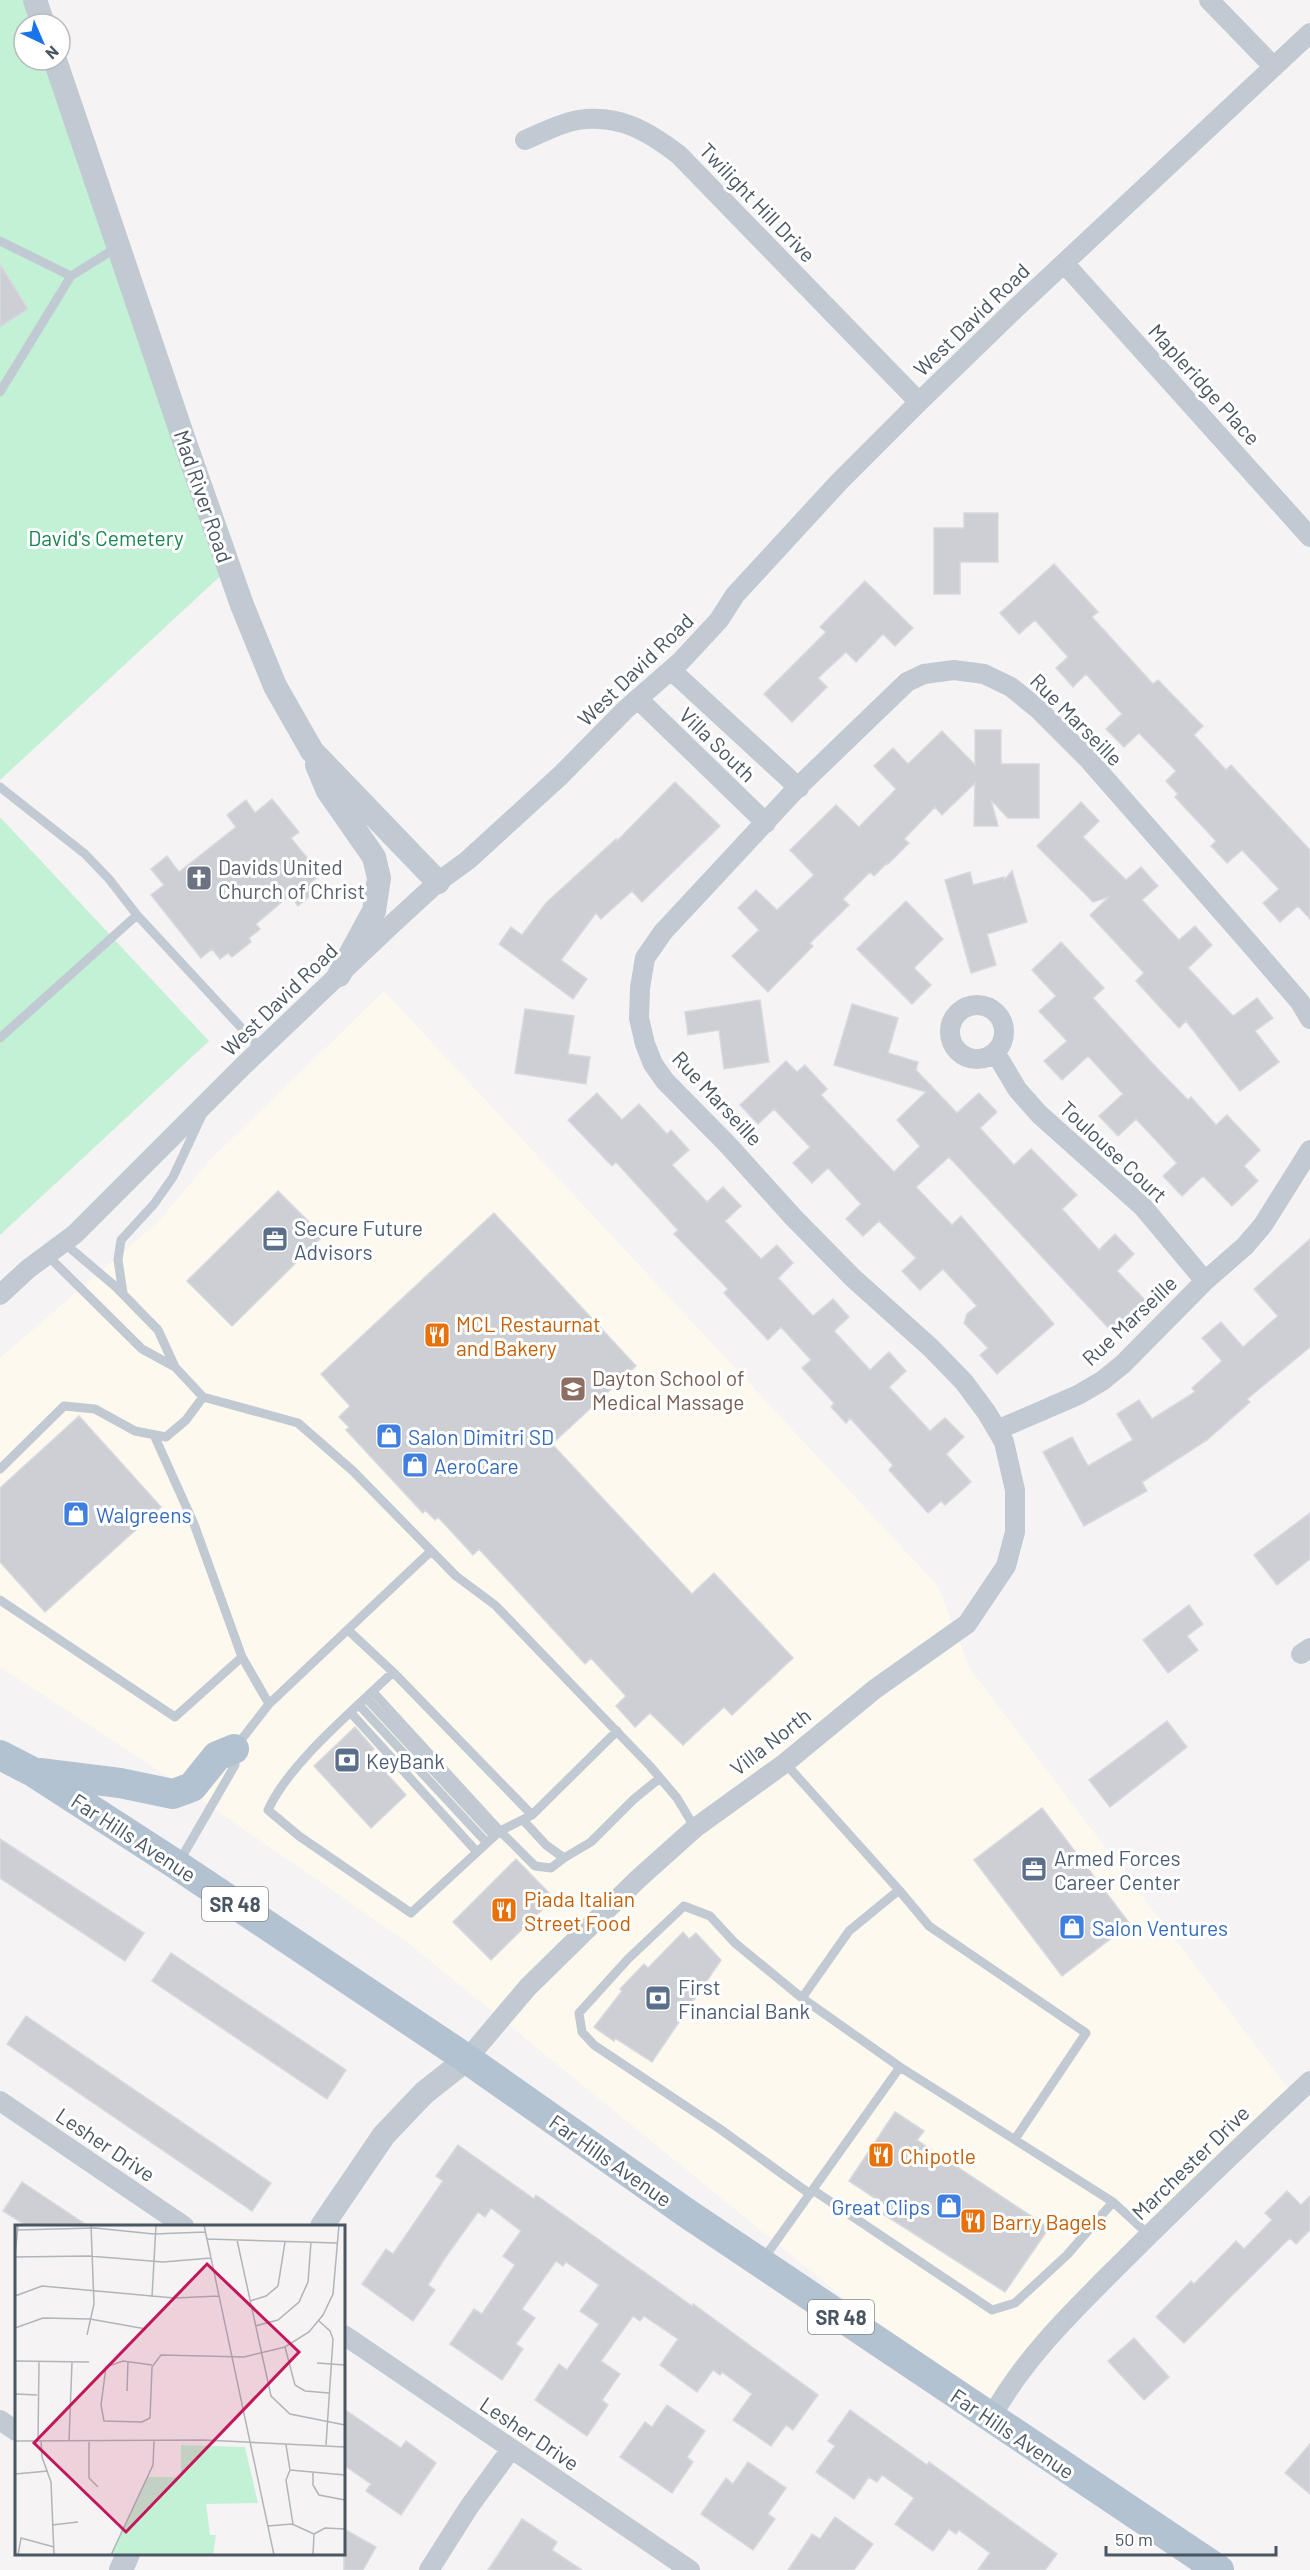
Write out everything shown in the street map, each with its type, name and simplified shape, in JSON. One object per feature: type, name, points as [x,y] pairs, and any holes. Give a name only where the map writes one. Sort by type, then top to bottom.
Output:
[{"type":"main road","points":[[33,1772],[120,1783],[173,1794],[192,1787],[217,1756],[234,1749]]},
{"type":"main road","name":"Far Hills Avenue","points":[[0,1755],[33,1772],[177,1865],[467,2059],[761,2263],[1219,2570]]},
{"type":"street","points":[[1209,0],[1274,67]]},
{"type":"street","name":"West David Road","points":[[0,1295],[64,1243],[339,975],[438,882],[468,860],[561,775],[638,699],[671,670],[719,620],[735,594],[839,482],[919,402],[1274,67],[1307,43]]},
{"type":"street","name":"Mad River Road","points":[[59,72],[242,605],[275,686],[312,752],[438,882]]},
{"type":"street","name":"Twilight Hill Drive","points":[[525,140],[576,120],[602,119],[629,124],[654,135],[687,163],[919,402]]},
{"type":"street","name":"Mapleridge Place","points":[[1064,263],[1310,537]]},
{"type":"street","name":"Villa South","points":[[671,670],[799,789]]},
{"type":"street","name":"Rue Marseille","points":[[1310,1019],[1300,1002],[1088,759],[1038,709],[1000,681],[971,671],[954,670],[924,674],[907,682],[799,789],[663,932],[645,958],[640,988],[639,1018],[645,1044],[653,1064],[665,1081],[853,1278],[931,1348],[963,1382],[997,1430],[1078,1395],[1102,1381],[1131,1356],[1205,1281],[1245,1246],[1263,1225],[1310,1150]]},
{"type":"street","name":"Villa South","points":[[638,699],[766,823]]},
{"type":"street","points":[[312,752],[327,791],[374,857],[379,879],[374,911],[339,975]]},
{"type":"street","name":"Toulouse Court","points":[[996,1052],[1017,1089],[1039,1114],[1143,1207],[1205,1281]]},
{"type":"street","name":"Villa North","points":[[467,2059],[528,1987],[638,1879],[695,1828],[785,1763],[875,1689],[967,1624],[1006,1566],[1015,1532],[1015,1490],[1004,1442],[997,1430]]},
{"type":"street","points":[[323,2225],[384,2135],[424,2093],[467,2059]]},
{"type":"street","name":"Marchester Drive","points":[[991,2418],[1002,2398],[1029,2361],[1097,2286],[1310,2081]]},
{"type":"street","name":"Lesher Drive","points":[[0,2101],[183,2225]]},
{"type":"street","name":"Lesher Drive","points":[[345,2336],[690,2570]]},
{"type":"street","points":[[0,2420],[15,2430]]},
{"type":"street","points":[[429,2570],[469,2507],[512,2450]]},
{"type":"street","points":[[122,2570],[127,2555]]},
{"type":"lane","points":[[0,241],[71,276]]},
{"type":"lane","points":[[0,392],[71,276],[118,247]]},
{"type":"lane","points":[[0,787],[85,854],[109,879],[136,915],[261,1049]]},
{"type":"lane","points":[[0,1038],[136,915]]},
{"type":"lane","points":[[123,1293],[118,1260],[121,1240],[154,1204],[173,1176],[209,1100]]},
{"type":"lane","points":[[64,1243],[123,1293],[158,1330],[175,1367],[203,1398],[298,1423],[353,1471],[456,1576],[495,1605],[617,1731],[677,1798],[695,1828]]},
{"type":"lane","points":[[47,1255],[142,1349],[175,1367]]},
{"type":"lane","points":[[0,1470],[64,1406],[95,1409],[135,1431],[166,1437],[186,1420],[203,1398]]},
{"type":"lane","points":[[154,1435],[194,1524],[242,1657],[269,1704]]},
{"type":"lane","points":[[177,1865],[235,1765],[234,1749],[269,1704],[431,1551]]},
{"type":"lane","points":[[0,1600],[175,1717],[242,1657]]},
{"type":"lane","points":[[348,1630],[393,1672],[528,1817],[546,1845],[564,1858]]},
{"type":"lane","points":[[393,1672],[301,1762],[276,1793],[268,1810],[299,1836],[411,1913],[494,1837],[528,1817],[617,1731]]},
{"type":"lane","points":[[366,1698],[494,1837],[535,1866],[551,1868],[591,1842],[634,1799],[660,1778]]},
{"type":"lane","points":[[366,1698],[494,1837]]},
{"type":"lane","points":[[351,1713],[477,1852]]},
{"type":"lane","points":[[785,1763],[929,1926],[1086,2033],[1015,2139]]},
{"type":"lane","points":[[802,1998],[849,1931],[899,1890]]},
{"type":"lane","points":[[1113,2202],[1067,2255],[1015,2303],[992,2310],[811,2192],[594,2045],[582,2032],[579,2013],[628,1959],[684,1906],[710,1916],[735,1942],[802,1998],[900,2067],[1113,2202],[1149,2235]]},
{"type":"lane","points":[[761,2263],[900,2067]]},
{"type":"shaded area","points":[[384,991],[938,1586],[970,1669],[1294,2096],[1029,2361],[991,2418],[407,1942],[161,1772],[0,1667],[0,1358],[159,1221],[209,1161]]},
{"type":"green space","name":"David's Cemetery","points":[[0,0],[35,0],[39,12],[12,12],[12,72],[59,72],[229,568],[0,780]]},
{"type":"green space","points":[[0,817],[209,1041],[0,1235]]},
{"type":"building","points":[[0,264],[28,309],[0,327]]},
{"type":"building","points":[[964,513],[998,513],[998,562],[960,562],[960,594],[934,594],[934,528],[964,528]]},
{"type":"building","points":[[1054,564],[1098,612],[1092,617],[1153,684],[1158,680],[1203,726],[1194,735],[1226,770],[1231,765],[1310,850],[1310,919],[1298,906],[1280,922],[1263,903],[1279,889],[1242,850],[1227,863],[1211,846],[1216,841],[1175,797],[1178,794],[1166,781],[1176,771],[1139,733],[1124,747],[1106,729],[1122,714],[1086,674],[1073,687],[1056,668],[1068,657],[1035,620],[1019,634],[1000,613]]},
{"type":"building","points":[[865,581],[913,628],[895,646],[883,634],[856,662],[846,652],[818,678],[827,687],[792,722],[764,694],[826,632],[820,627]]},
{"type":"building","points":[[975,730],[1001,730],[1001,764],[1039,764],[1039,818],[1008,818],[991,800],[998,826],[974,826],[975,783],[942,815],[935,807],[904,839],[909,843],[888,864],[874,876],[870,872],[843,899],[849,905],[810,943],[813,946],[768,992],[732,956],[759,930],[738,908],[756,890],[777,910],[814,875],[790,850],[836,805],[859,827],[896,789],[874,766],[893,748],[908,764],[942,731],[975,765]]},
{"type":"building","points":[[675,782],[720,826],[642,902],[632,891],[601,919],[596,913],[561,960],[587,979],[573,999],[499,944],[511,927],[522,935],[546,903],[616,839],[617,841]]},
{"type":"building","name":"Davids United Church of Christ","points":[[272,799],[299,832],[291,838],[321,875],[310,883],[316,891],[298,906],[290,895],[256,924],[260,929],[249,938],[251,942],[232,957],[228,953],[220,959],[212,949],[201,958],[151,895],[164,885],[151,869],[167,856],[179,872],[236,827],[227,815],[246,800],[255,813]]},
{"type":"building","points":[[1081,802],[1099,821],[1083,837],[1126,880],[1141,867],[1158,886],[1142,900],[1179,940],[1195,926],[1212,945],[1188,968],[1233,1016],[1257,998],[1273,1018],[1255,1031],[1279,1062],[1240,1091],[1186,1021],[1179,1028],[1136,981],[1144,973],[1090,915],[1109,897],[1093,902],[1037,846]]},
{"type":"building","points":[[1012,871],[1027,922],[987,934],[996,965],[971,973],[945,880],[970,872],[973,885],[1004,877],[1004,880]]},
{"type":"building","points":[[906,901],[943,939],[914,968],[931,985],[912,1004],[857,949]]},
{"type":"building","points":[[1061,942],[1104,988],[1093,998],[1154,1065],[1188,1100],[1191,1097],[1216,1125],[1227,1115],[1260,1150],[1244,1166],[1258,1181],[1232,1206],[1203,1176],[1182,1196],[1163,1176],[1177,1163],[1136,1119],[1118,1136],[1099,1116],[1123,1094],[1088,1056],[1062,1080],[1044,1061],[1067,1041],[1039,1011],[1056,996],[1032,970]]},
{"type":"building","points":[[760,1000],[769,1062],[724,1069],[719,1030],[688,1035],[685,1012]]},
{"type":"building","points":[[852,1004],[898,1018],[888,1053],[918,1062],[916,1070],[957,1113],[979,1093],[997,1112],[980,1128],[1014,1165],[1031,1149],[1077,1195],[1062,1209],[1099,1250],[1115,1234],[1134,1254],[1117,1271],[1146,1301],[1113,1333],[949,1157],[916,1187],[952,1225],[961,1216],[1054,1324],[997,1374],[980,1355],[988,1348],[964,1323],[967,1314],[977,1306],[943,1269],[920,1290],[902,1271],[916,1258],[879,1221],[863,1236],[846,1219],[861,1204],[828,1168],[812,1183],[793,1163],[810,1147],[774,1109],[758,1124],[740,1105],[786,1061],[797,1072],[805,1065],[827,1089],[821,1095],[894,1172],[920,1146],[897,1120],[926,1092],[834,1065]]},
{"type":"building","points":[[525,1009],[574,1016],[568,1054],[590,1057],[586,1084],[515,1073]]},
{"type":"building","points":[[597,1093],[622,1120],[639,1104],[667,1134],[671,1130],[689,1150],[672,1165],[707,1202],[723,1187],[741,1206],[725,1221],[761,1259],[777,1245],[793,1263],[778,1278],[813,1316],[833,1299],[849,1317],[834,1331],[870,1370],[889,1352],[906,1371],[889,1387],[930,1431],[945,1418],[964,1437],[946,1454],[971,1482],[945,1505],[941,1501],[928,1513],[889,1470],[893,1465],[850,1418],[846,1423],[831,1407],[834,1403],[802,1368],[811,1360],[781,1327],[768,1340],[724,1293],[728,1289],[674,1234],[678,1230],[616,1162],[612,1166],[568,1120]]},
{"type":"building","points":[[278,1191],[323,1236],[232,1326],[187,1281]]},
{"type":"building","points":[[494,1213],[636,1366],[552,1444],[692,1594],[714,1573],[793,1658],[732,1715],[724,1707],[683,1745],[650,1713],[635,1727],[616,1706],[626,1696],[591,1658],[585,1664],[479,1549],[473,1555],[438,1517],[435,1520],[425,1510],[423,1513],[346,1430],[349,1427],[339,1417],[350,1406],[321,1374]]},
{"type":"building","points":[[1310,1239],[1310,1347],[1247,1399],[1250,1402],[1207,1440],[1142,1482],[1147,1491],[1084,1526],[1043,1452],[1072,1437],[1088,1466],[1133,1440],[1117,1414],[1139,1400],[1152,1419],[1195,1392],[1192,1388],[1222,1361],[1202,1338],[1221,1322],[1243,1347],[1278,1316],[1254,1289]]},
{"type":"building","name":"Walgreens","points":[[79,1416],[161,1507],[45,1612],[0,1562],[0,1488]]},
{"type":"building","points":[[1310,1513],[1310,1559],[1277,1585],[1254,1555]]},
{"type":"building","points":[[1189,1605],[1203,1624],[1187,1636],[1198,1650],[1168,1673],[1143,1640]]},
{"type":"building","points":[[1167,1721],[1187,1747],[1110,1807],[1089,1780]]},
{"type":"building","name":"KeyBank","points":[[355,1727],[374,1749],[369,1754],[406,1795],[371,1828],[314,1766]]},
{"type":"building","points":[[1042,1808],[1130,1924],[1062,1976],[974,1860]]},
{"type":"building","points":[[0,1839],[144,1933],[125,1961],[0,1878]]},
{"type":"building","name":"Piada Italian Street Food","points":[[516,1859],[554,1898],[491,1960],[453,1922]]},
{"type":"building","points":[[683,1932],[689,1939],[696,1933],[721,1960],[652,2062],[594,2027],[622,1991],[620,1989],[644,1964],[648,1968]]},
{"type":"building","points":[[171,1953],[346,2070],[327,2099],[152,1981]]},
{"type":"building","points":[[26,2016],[271,2183],[252,2211],[7,2044]]},
{"type":"building","points":[[895,2112],[924,2131],[917,2140],[1049,2228],[1005,2292],[883,2214],[888,2207],[849,2181]]},
{"type":"building","points":[[458,2145],[534,2199],[536,2195],[692,2306],[693,2304],[818,2395],[793,2430],[786,2425],[771,2446],[733,2420],[752,2394],[722,2372],[720,2375],[713,2370],[697,2392],[660,2365],[678,2339],[644,2316],[640,2321],[633,2316],[601,2361],[620,2374],[602,2400],[608,2405],[587,2436],[535,2400],[559,2364],[567,2370],[599,2324],[580,2311],[599,2285],[566,2262],[563,2266],[556,2261],[522,2309],[535,2318],[516,2344],[523,2349],[502,2380],[450,2344],[474,2309],[482,2314],[515,2265],[503,2256],[521,2231],[491,2208],[485,2217],[478,2212],[445,2258],[428,2285],[435,2290],[413,2321],[362,2284],[386,2249],[393,2254],[443,2181],[436,2176]]},
{"type":"building","points":[[22,2182],[86,2225],[25,2225],[3,2211]]},
{"type":"building","points":[[1287,2191],[1301,2205],[1310,2196],[1310,2230],[1296,2244],[1290,2238],[1184,2343],[1156,2317],[1191,2281],[1194,2284],[1236,2241],[1244,2249],[1272,2220],[1265,2213]]},
{"type":"building","points":[[1134,2338],[1169,2377],[1144,2400],[1108,2361]]},
{"type":"building","points":[[667,2405],[705,2431],[687,2457],[693,2462],[672,2493],[620,2457],[645,2422],[652,2427]]},
{"type":"building","points":[[345,2410],[401,2448],[406,2441],[436,2463],[401,2515],[366,2491],[371,2484],[345,2466]]},
{"type":"building","points":[[850,2410],[927,2465],[929,2462],[1057,2554],[1045,2570],[978,2570],[990,2553],[959,2530],[956,2534],[949,2529],[933,2551],[895,2524],[914,2498],[882,2475],[877,2482],[869,2477],[854,2499],[816,2472],[835,2446],[828,2441]]},
{"type":"building","points":[[1310,2444],[1310,2494],[1285,2473]]},
{"type":"building","points":[[748,2462],[786,2488],[768,2514],[775,2519],[753,2550],[701,2514],[726,2478],[733,2484]]},
{"type":"building","points":[[835,2517],[873,2544],[854,2570],[788,2570],[812,2534],[820,2539]]},
{"type":"building","points":[[522,2519],[557,2542],[552,2550],[582,2570],[488,2570]]},
{"type":"building","points":[[345,2530],[376,2547],[363,2570],[344,2570]]},
{"type":"place","name":"Davids United Church of Christ","points":[[199,878]]},
{"type":"place","name":"Secure Future Advisors","points":[[275,1239]]},
{"type":"place","name":"MCL Restaurnat and Bakery","points":[[437,1335]]},
{"type":"place","name":"Dayton School of Medical Massage","points":[[573,1389]]},
{"type":"place","name":"Salon Dimitri SD","points":[[389,1436]]},
{"type":"place","name":"AeroCare","points":[[415,1465]]},
{"type":"place","name":"Walgreens","points":[[76,1514]]},
{"type":"place","name":"KeyBank","points":[[347,1760]]},
{"type":"place","name":"Armed Forces Career Center","points":[[1034,1869]]},
{"type":"place","name":"Piada Italian Street Food","points":[[504,1910]]},
{"type":"place","name":"Salon Ventures","points":[[1072,1927]]},
{"type":"place","name":"First Financial Bank","points":[[658,1998]]},
{"type":"place","name":"Chipotle","points":[[881,2155]]},
{"type":"place","name":"Great Clips","points":[[949,2206]]},
{"type":"place","name":"Barry Bagels","points":[[973,2221]]}]
